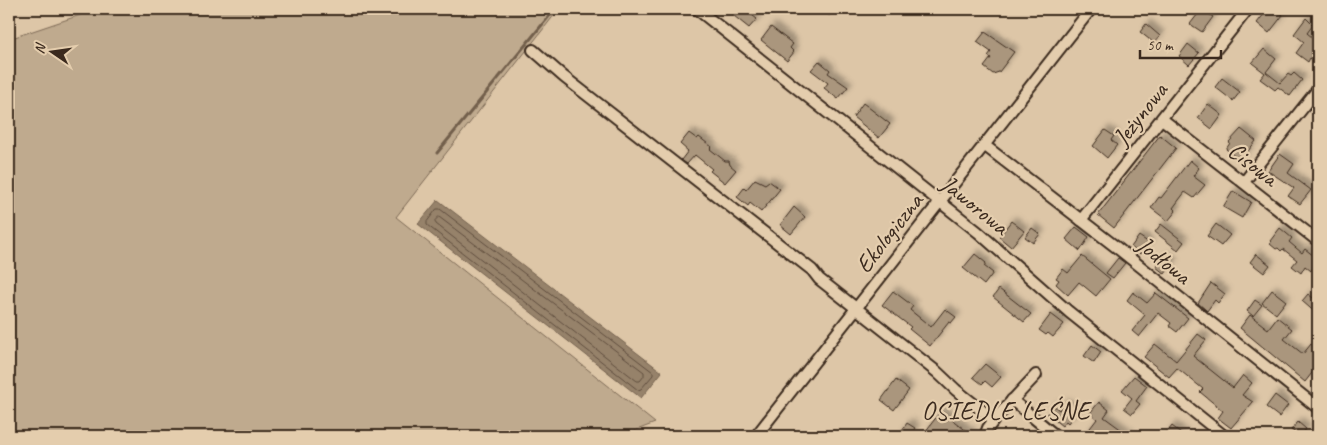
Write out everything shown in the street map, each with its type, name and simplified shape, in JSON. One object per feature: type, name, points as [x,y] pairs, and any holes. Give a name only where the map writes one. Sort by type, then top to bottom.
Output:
[{"type":"street","name":"Jaworowa","points":[[697,9],[940,201],[1069,312],[1224,436]]},
{"type":"street","name":"Ekologiczna","points":[[756,436],[1091,9]]},
{"type":"street","name":"Jeżynowa","points":[[1081,220],[1248,9]]},
{"type":"street","points":[[533,50],[564,77],[812,270],[819,279],[937,372],[956,390],[994,420]]},
{"type":"street","points":[[1244,182],[1318,89]]},
{"type":"street","name":"Cisowa","points":[[1162,119],[1318,241]]},
{"type":"street","name":"Jodłowa","points":[[984,145],[1318,408]]},
{"type":"street","points":[[985,436],[994,420],[1036,374]]},
{"type":"street","points":[[1012,400],[1056,436]]},
{"type":"shaded area","points":[[98,9],[559,9],[396,217],[655,423],[621,436],[9,436],[9,39]]},
{"type":"water","points":[[438,200],[662,372],[641,398],[418,224]]},
{"type":"building","points":[[740,9],[744,9],[757,19],[749,28],[734,16]]},
{"type":"building","points":[[1202,9],[1213,17],[1202,32],[1190,24]]},
{"type":"building","points":[[1268,9],[1275,9],[1283,15],[1269,33],[1257,23]]},
{"type":"building","points":[[1306,18],[1313,25],[1307,33],[1318,42],[1318,57],[1315,62],[1310,58],[1308,62],[1296,53],[1304,42],[1294,34]]},
{"type":"building","points":[[1146,24],[1160,36],[1154,43],[1140,32]]},
{"type":"building","points":[[771,27],[793,44],[790,48],[794,52],[787,61],[761,40]]},
{"type":"building","points":[[985,32],[1014,52],[999,72],[993,74],[984,67],[991,58],[988,56],[991,52],[977,42]]},
{"type":"building","points":[[1188,44],[1199,53],[1189,65],[1179,56]]},
{"type":"building","points":[[1264,49],[1276,59],[1266,72],[1280,83],[1288,74],[1291,76],[1294,73],[1302,80],[1290,96],[1278,87],[1275,90],[1260,79],[1265,73],[1252,63]]},
{"type":"building","points":[[819,61],[830,70],[828,73],[848,87],[838,99],[824,88],[828,83],[811,70]]},
{"type":"building","points":[[1222,78],[1240,92],[1233,101],[1215,87]]},
{"type":"building","points":[[863,103],[890,124],[879,138],[853,117]]},
{"type":"building","points":[[1208,104],[1222,115],[1212,129],[1198,118]]},
{"type":"building","points":[[1241,129],[1256,141],[1240,161],[1226,149],[1229,142]]},
{"type":"building","points":[[1105,130],[1114,136],[1111,140],[1117,145],[1107,158],[1093,146]]},
{"type":"building","points":[[689,133],[697,139],[699,137],[712,147],[710,149],[725,161],[729,161],[730,165],[736,170],[725,183],[695,155],[687,164],[681,160],[688,151],[680,144]]},
{"type":"building","points":[[1160,135],[1176,148],[1114,228],[1098,215]]},
{"type":"building","points":[[1280,154],[1294,164],[1288,173],[1311,190],[1300,204],[1288,196],[1294,188],[1268,171]]},
{"type":"building","points":[[1190,160],[1199,168],[1193,176],[1205,185],[1194,198],[1185,192],[1173,208],[1176,211],[1168,221],[1151,208]]},
{"type":"building","points":[[755,179],[765,184],[769,181],[780,189],[761,212],[750,203],[748,206],[737,197]]},
{"type":"building","points":[[1233,191],[1251,202],[1242,218],[1223,207]]},
{"type":"building","points":[[794,207],[805,217],[791,234],[780,225]]},
{"type":"building","points":[[1011,221],[1024,231],[1011,247],[999,237]]},
{"type":"building","points":[[1161,224],[1184,242],[1178,250],[1155,232]]},
{"type":"building","points":[[1216,224],[1230,235],[1221,246],[1207,236]]},
{"type":"building","points":[[1076,227],[1089,237],[1080,251],[1066,239]]},
{"type":"building","points":[[1032,228],[1040,234],[1033,243],[1025,237]]},
{"type":"building","points":[[1280,228],[1292,238],[1289,242],[1302,253],[1305,249],[1318,259],[1311,271],[1305,266],[1301,273],[1292,266],[1297,260],[1283,249],[1281,251],[1270,244],[1270,241]]},
{"type":"building","points":[[1139,236],[1149,243],[1140,254],[1131,247]]},
{"type":"building","points":[[975,254],[986,263],[984,266],[993,273],[984,285],[963,268]]},
{"type":"building","points":[[1256,254],[1270,265],[1264,273],[1250,262]]},
{"type":"building","points":[[1082,256],[1110,279],[1096,296],[1079,282],[1068,295],[1056,284],[1059,280],[1056,278],[1063,269],[1068,273]]},
{"type":"building","points":[[1164,256],[1173,263],[1165,274],[1156,267]]},
{"type":"building","points":[[1118,258],[1125,263],[1113,278],[1106,273]]},
{"type":"building","points":[[1211,283],[1225,294],[1218,303],[1215,300],[1207,311],[1198,303]]},
{"type":"building","points":[[999,289],[1031,314],[1024,322],[993,297]]},
{"type":"building","points":[[1272,290],[1286,301],[1276,314],[1262,303]]},
{"type":"building","points":[[893,291],[913,306],[910,310],[931,327],[945,309],[956,317],[951,323],[949,322],[930,346],[909,329],[911,327],[882,305]]},
{"type":"building","points":[[1133,292],[1147,303],[1156,293],[1188,318],[1177,332],[1169,326],[1171,323],[1158,313],[1139,337],[1132,331],[1145,315],[1127,300]]},
{"type":"building","points":[[1308,294],[1318,302],[1318,315],[1302,301]]},
{"type":"building","points":[[1255,300],[1262,305],[1253,316],[1247,311]]},
{"type":"building","points":[[1051,314],[1064,324],[1053,337],[1039,330]]},
{"type":"building","points":[[1250,315],[1268,329],[1277,317],[1292,329],[1284,339],[1303,354],[1311,344],[1318,350],[1318,365],[1305,382],[1240,328]]},
{"type":"building","points":[[1198,334],[1206,340],[1193,356],[1233,388],[1243,375],[1252,383],[1242,395],[1253,402],[1231,428],[1218,418],[1223,411],[1200,392],[1203,389],[1177,368],[1169,377],[1144,357],[1155,344],[1176,361]]},
{"type":"building","points":[[1092,345],[1101,352],[1094,363],[1084,356]]},
{"type":"building","points":[[985,364],[1001,377],[992,387],[985,381],[982,384],[973,377]]},
{"type":"building","points":[[1134,376],[1147,386],[1136,401],[1140,404],[1132,414],[1124,408],[1132,398],[1122,390]]},
{"type":"building","points":[[896,380],[909,390],[894,410],[881,400]]},
{"type":"building","points":[[1275,395],[1288,405],[1279,417],[1266,407]]},
{"type":"building","points":[[1099,402],[1109,410],[1104,417],[1130,436],[1084,436],[1097,419],[1090,413]]},
{"type":"building","points":[[1065,403],[1077,412],[1068,423],[1066,421],[1062,426],[1047,414],[1054,406],[1059,410]]},
{"type":"building","points":[[941,411],[973,436],[930,436],[925,432]]},
{"type":"building","points":[[1298,422],[1306,429],[1301,436],[1291,430]]},
{"type":"building","points":[[907,423],[915,428],[910,436],[898,436]]},
{"type":"building","points":[[1172,426],[1185,436],[1164,436]]},
{"type":"waterway","points":[[437,153],[555,9]]},
{"type":"waterway","points":[[822,9],[829,14],[842,9]]},
{"type":"district","name":"OSIEDLE LEŚNE","points":[[1006,410]]}]
